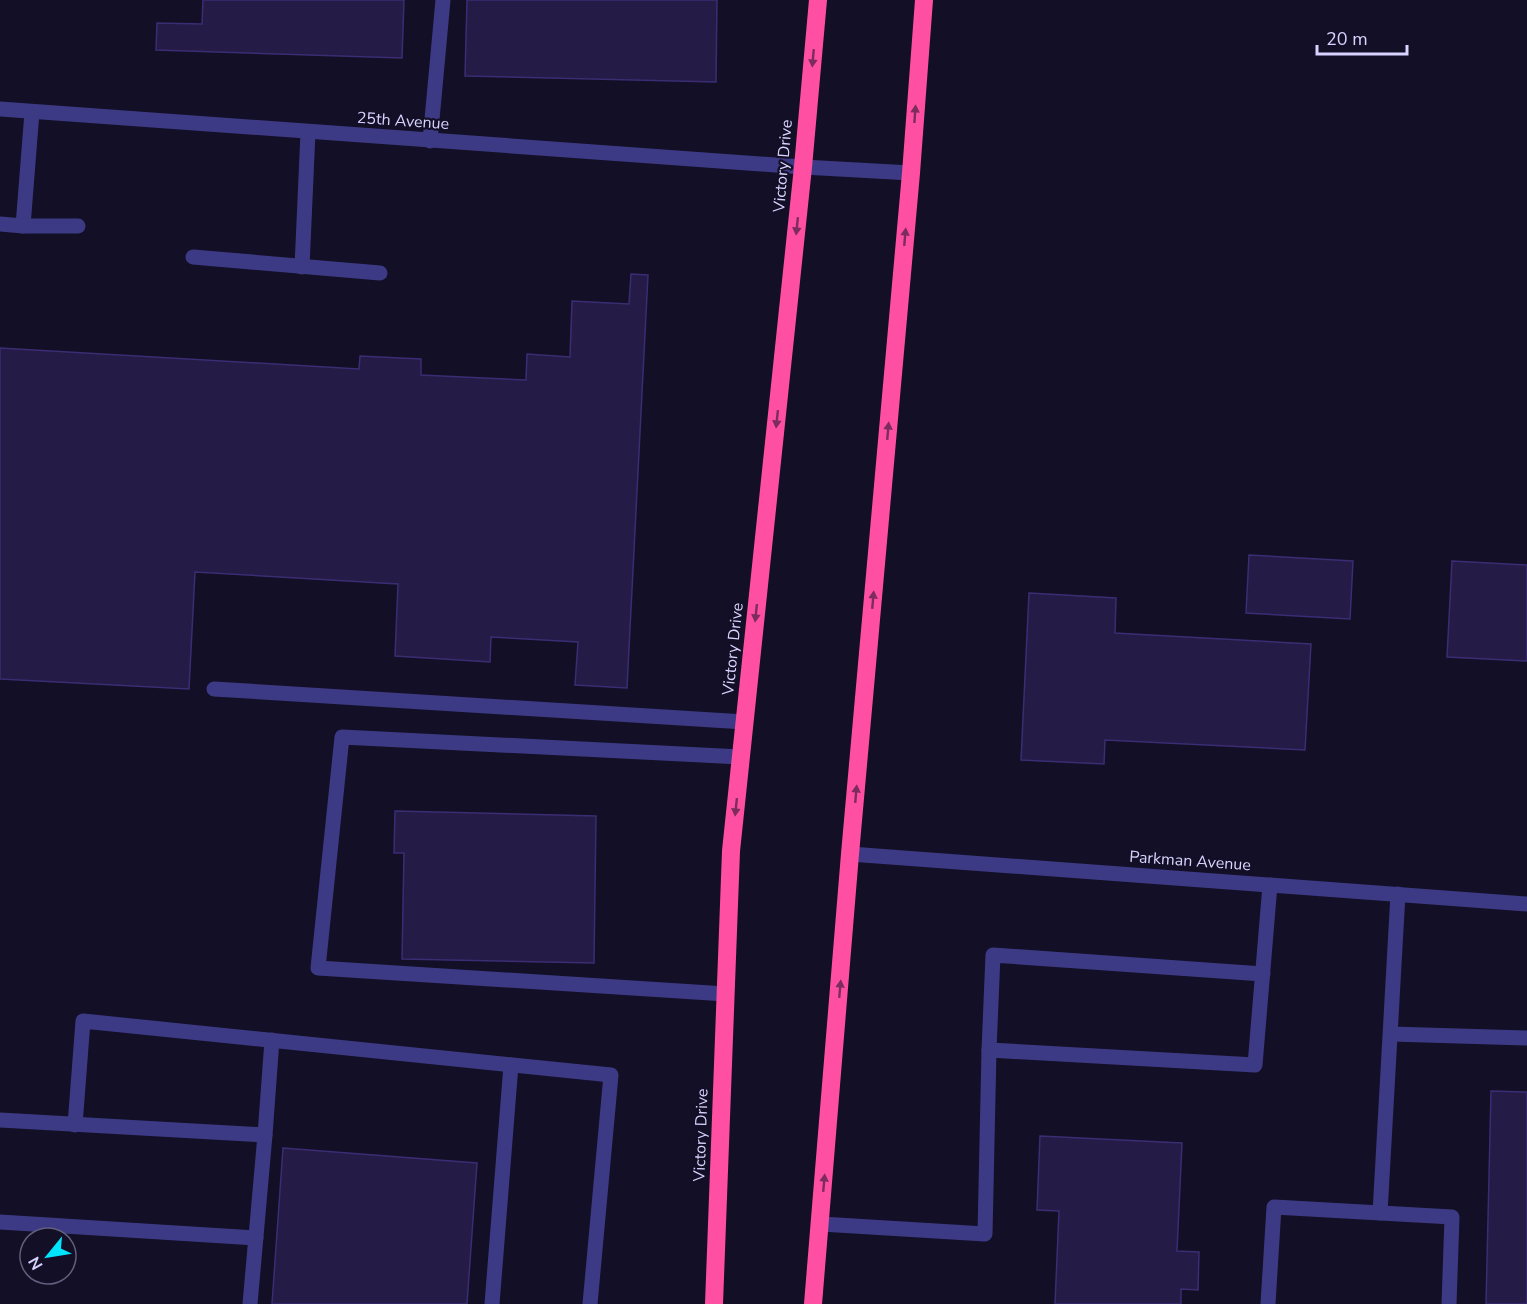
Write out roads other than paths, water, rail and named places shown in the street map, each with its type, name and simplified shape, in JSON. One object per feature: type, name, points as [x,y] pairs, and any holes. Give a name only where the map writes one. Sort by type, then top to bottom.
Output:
[{"type":"highway","name":"Victory Drive","points":[[714,1304],[731,851],[803,167],[818,0]]},
{"type":"highway","points":[[813,1304],[924,0]]},
{"type":"street","points":[[430,141],[443,0]]},
{"type":"street","name":"25th Avenue","points":[[0,109],[803,167],[911,172]]},
{"type":"street","points":[[23,226],[32,112]]},
{"type":"street","points":[[302,267],[308,132]]},
{"type":"street","points":[[0,224],[78,226]]},
{"type":"street","points":[[193,257],[380,273]]},
{"type":"street","points":[[214,689],[745,722]]},
{"type":"street","points":[[726,994],[318,968],[342,737],[741,757]]},
{"type":"street","name":"Parkman Avenue","points":[[850,854],[1527,904]]},
{"type":"street","points":[[988,1050],[1255,1065],[1270,885]]},
{"type":"street","points":[[1380,1213],[1398,894]]},
{"type":"street","points":[[821,1224],[985,1233],[988,1050],[993,954],[1263,974]]},
{"type":"street","points":[[75,1125],[83,1021],[611,1075],[591,1304]]},
{"type":"street","points":[[1391,1034],[1527,1038]]},
{"type":"street","points":[[250,1304],[272,1040]]},
{"type":"street","points":[[492,1304],[510,1065]]},
{"type":"street","points":[[0,1120],[265,1135]]},
{"type":"street","points":[[1268,1304],[1274,1208],[1452,1217],[1449,1304]]},
{"type":"street","points":[[0,1222],[256,1238]]}]
